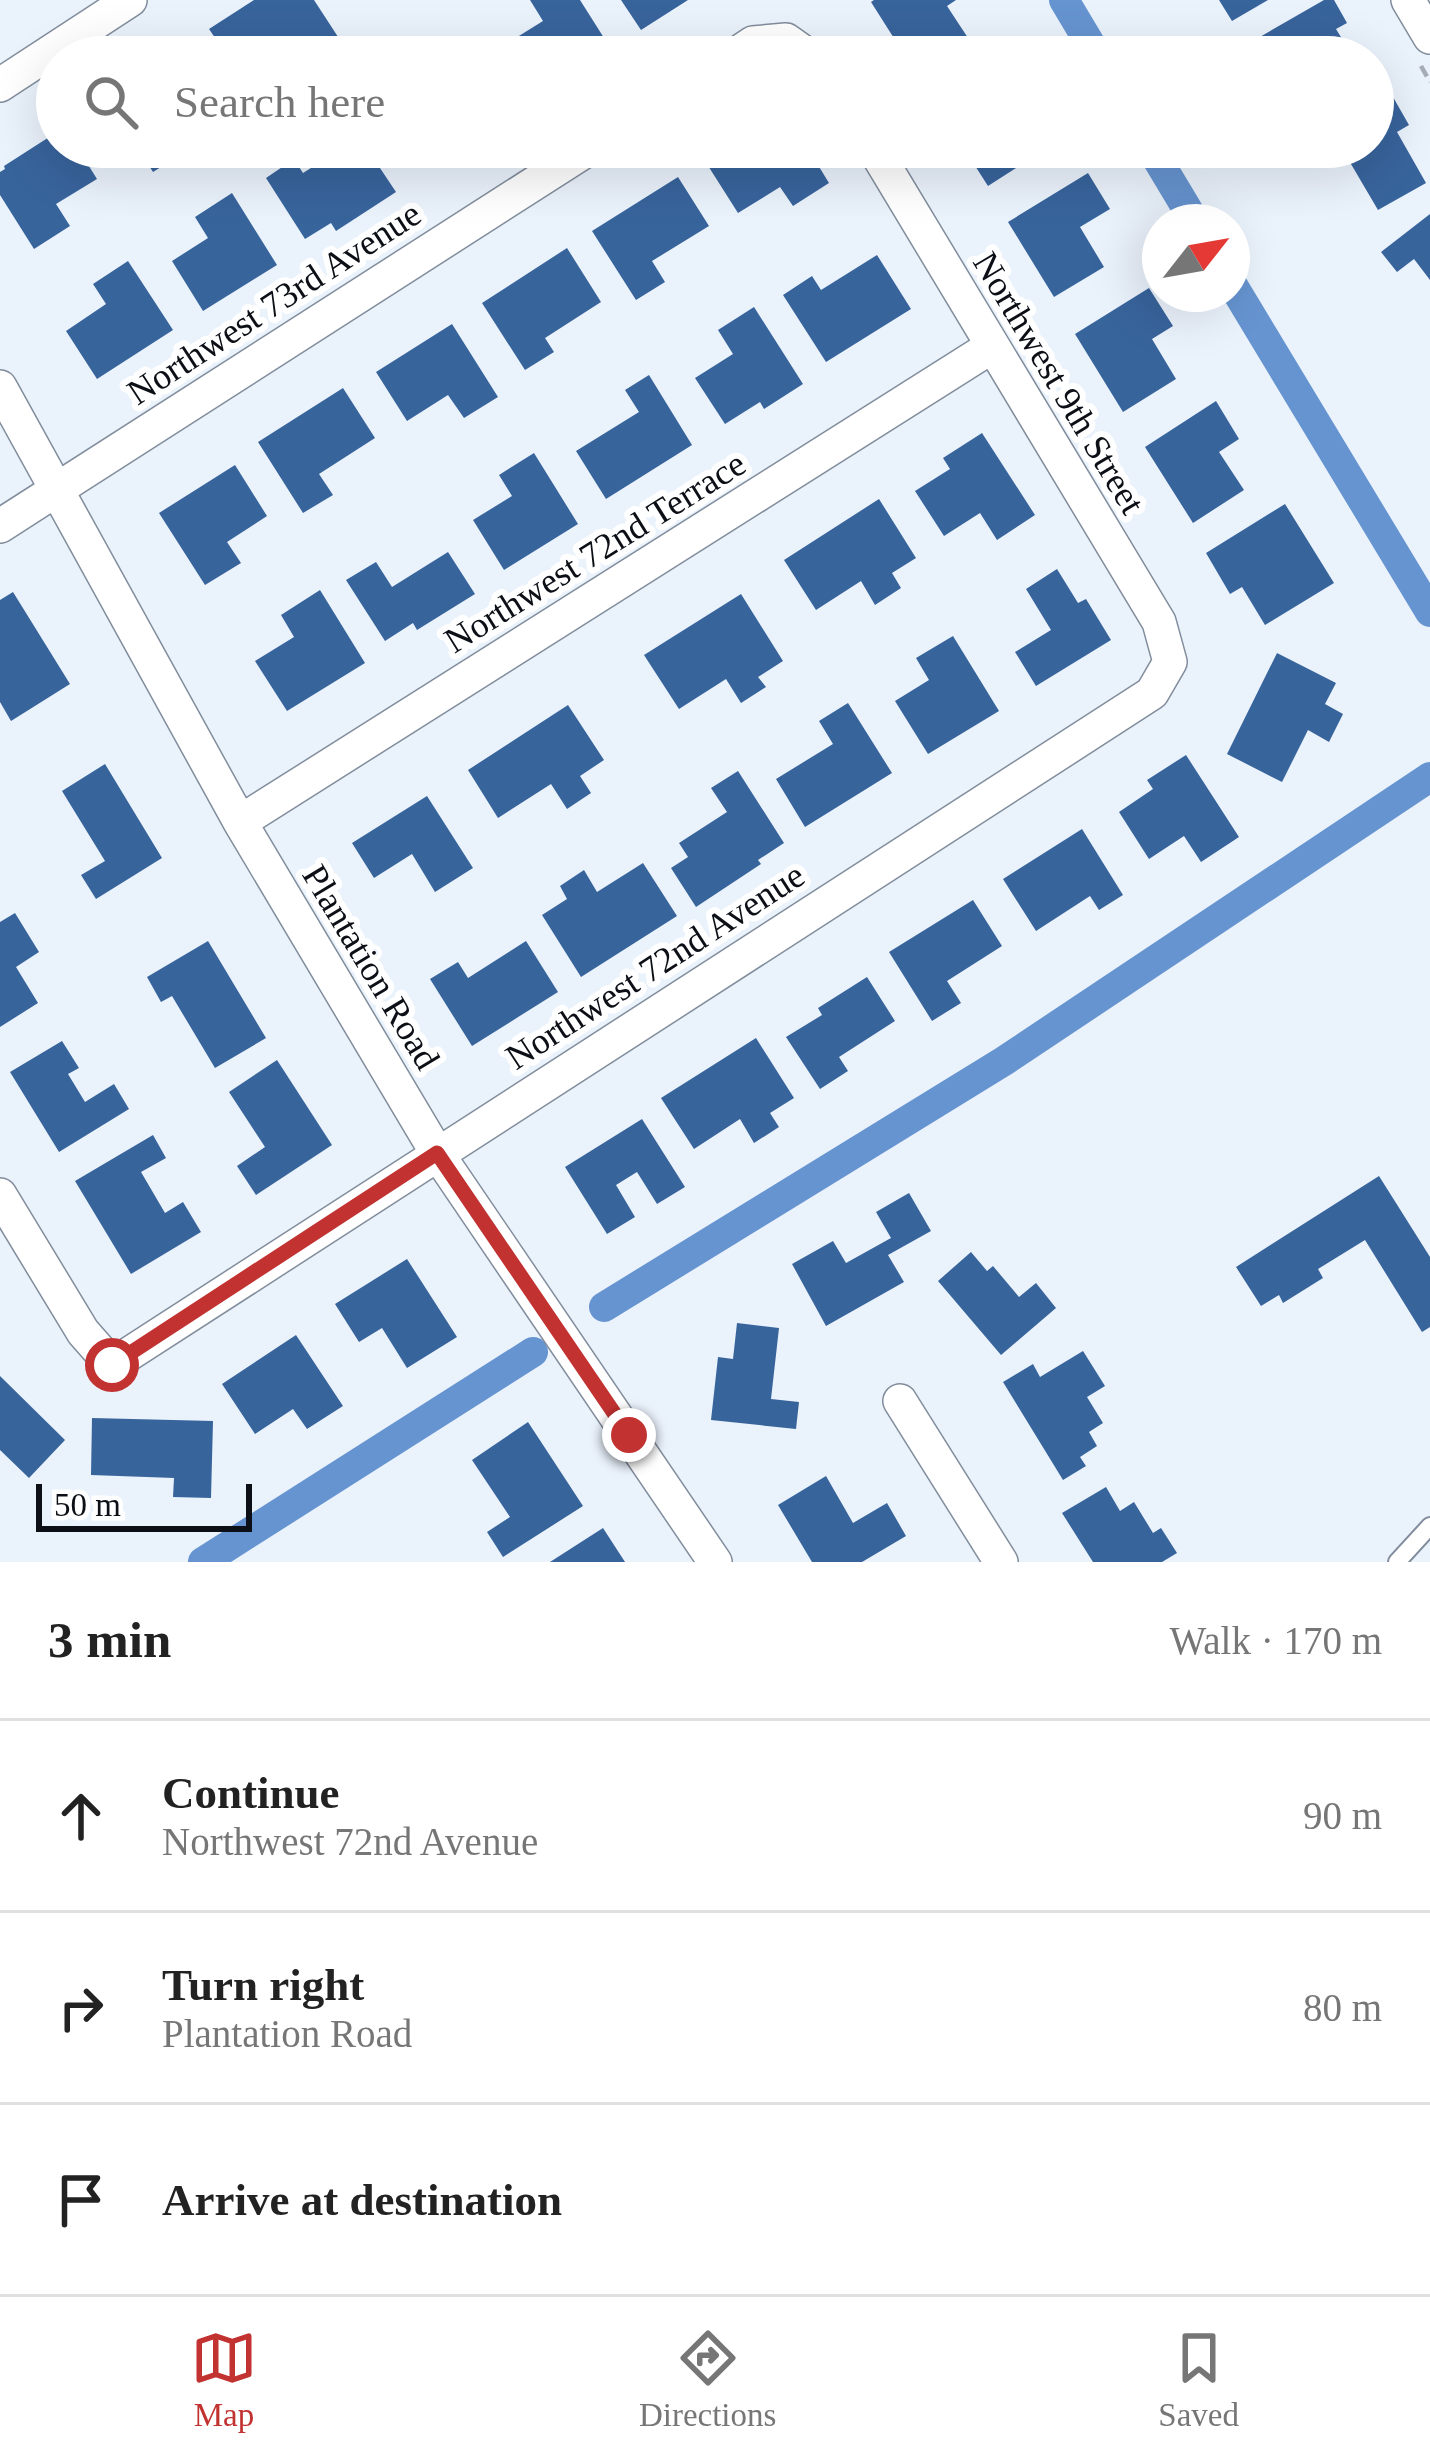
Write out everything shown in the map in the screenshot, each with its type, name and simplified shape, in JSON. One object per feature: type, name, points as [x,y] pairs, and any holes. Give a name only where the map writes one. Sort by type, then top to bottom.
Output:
[{"type":"street","points":[[75,36],[130,0]]},
{"type":"street","points":[[1408,0],[1430,37]]},
{"type":"street","points":[[0,85],[36,61]]},
{"type":"street","name":"Northwest 73rd Avenue","points":[[0,526],[558,168]]},
{"type":"street","name":"Northwest 9th Street","points":[[885,168],[1159,622],[1170,662]]},
{"type":"street","name":"Northwest 72nd Terrace","points":[[240,822],[991,347]]},
{"type":"street","name":"Plantation Road","points":[[0,387],[240,822],[437,1153],[715,1562]]},
{"type":"street","name":"Northwest 72nd Avenue","points":[[0,1195],[83,1332],[112,1365],[1152,693],[1170,662]]},
{"type":"street","points":[[900,1401],[1001,1562]]},
{"type":"lane","points":[[1397,1562],[1430,1526]]},
{"type":"building","points":[[254,0],[314,0],[337,36],[214,36],[209,29]]},
{"type":"building","points":[[530,0],[580,0],[603,36],[519,36],[543,21]]},
{"type":"building","points":[[621,0],[688,0],[641,30]]},
{"type":"building","points":[[956,0],[947,6],[967,36],[893,36],[871,2]]},
{"type":"building","points":[[1219,0],[1268,0],[1232,21]]},
{"type":"building","points":[[1324,0],[1334,0],[1347,23],[1336,29],[1340,36],[1261,36]]},
{"type":"building","points":[[1394,99],[1409,125],[1397,132],[1426,183],[1378,210],[1353,168],[1394,168]]},
{"type":"building","points":[[36,145],[36,168],[90,168],[97,179],[56,204],[70,226],[34,249],[0,195],[4,166]]},
{"type":"building","points":[[281,168],[300,168],[303,173],[311,168],[380,168],[396,192],[336,231],[331,223],[305,239],[266,178]]},
{"type":"building","points":[[709,168],[820,168],[829,183],[793,206],[780,187],[738,213]]},
{"type":"building","points":[[976,168],[1016,168],[988,186]]},
{"type":"building","points":[[1088,173],[1110,209],[1080,227],[1104,267],[1054,297],[1008,222]]},
{"type":"building","points":[[678,177],[709,226],[652,261],[665,282],[636,300],[592,231]]},
{"type":"building","points":[[232,193],[277,265],[203,311],[172,261],[208,238],[195,217]]},
{"type":"building","points":[[1430,214],[1430,280],[1414,259],[1397,272],[1381,252]]},
{"type":"building","points":[[567,248],[601,302],[545,338],[554,352],[525,370],[482,303]]},
{"type":"building","points":[[877,255],[911,309],[826,362],[783,295],[812,276],[821,290]]},
{"type":"building","points":[[128,261],[173,330],[97,379],[66,331],[106,304],[93,284]]},
{"type":"building","points":[[1142,292],[1142,312],[1164,312],[1173,326],[1152,339],[1176,379],[1123,412],[1075,334]]},
{"type":"building","points":[[754,307],[803,384],[764,409],[760,402],[725,424],[695,378],[733,354],[718,330]]},
{"type":"building","points":[[452,324],[498,397],[464,418],[448,395],[407,421],[376,372]]},
{"type":"building","points":[[649,375],[692,445],[606,499],[576,451],[639,412],[625,390]]},
{"type":"building","points":[[343,388],[375,438],[319,474],[333,495],[303,513],[258,442]]},
{"type":"building","points":[[1216,401],[1239,439],[1219,452],[1244,490],[1193,523],[1145,447]]},
{"type":"building","points":[[982,433],[1035,515],[997,540],[980,513],[944,536],[915,491],[950,469],[943,458]]},
{"type":"building","points":[[534,453],[578,524],[504,570],[473,520],[512,496],[499,475]]},
{"type":"building","points":[[235,465],[267,516],[227,542],[241,563],[205,585],[159,513]]},
{"type":"building","points":[[879,499],[916,558],[892,573],[901,588],[875,605],[861,581],[816,610],[784,560]]},
{"type":"building","points":[[1285,504],[1334,583],[1265,625],[1242,587],[1230,594],[1206,553]]},
{"type":"building","points":[[448,552],[475,594],[417,630],[413,623],[385,641],[346,580],[376,562],[392,587]]},
{"type":"building","points":[[1057,569],[1078,603],[1086,599],[1111,640],[1036,686],[1015,652],[1051,630],[1026,589]]},
{"type":"building","points":[[320,590],[365,663],[287,711],[255,661],[294,637],[281,615]]},
{"type":"building","points":[[13,592],[70,684],[11,721],[0,702],[0,600]]},
{"type":"building","points":[[741,594],[783,661],[758,677],[766,687],[741,703],[726,679],[679,709],[644,655]]},
{"type":"building","points":[[953,636],[999,711],[928,754],[895,701],[929,680],[916,658]]},
{"type":"building","points":[[1277,653],[1336,683],[1325,704],[1343,714],[1329,742],[1308,730],[1282,782],[1227,754]]},
{"type":"building","points":[[848,703],[892,773],[805,827],[776,779],[833,744],[819,721]]},
{"type":"building","points":[[568,705],[604,760],[580,776],[591,793],[567,809],[551,784],[498,818],[468,770]]},
{"type":"building","points":[[1186,755],[1239,837],[1201,862],[1184,836],[1149,859],[1119,812],[1153,789],[1147,780]]},
{"type":"building","points":[[105,764],[162,858],[96,899],[81,875],[105,861],[62,791]]},
{"type":"building","points":[[738,771],[784,843],[696,907],[671,868],[688,857],[679,843],[727,812],[711,788]]},
{"type":"building","points":[[427,796],[473,868],[435,892],[412,854],[374,878],[352,843]]},
{"type":"building","points":[[1082,829],[1123,895],[1099,910],[1090,896],[1036,931],[1003,879]]},
{"type":"building","points":[[643,863],[677,916],[581,977],[542,915],[567,899],[560,886],[584,870],[597,892]]},
{"type":"building","points":[[973,900],[1002,946],[947,981],[961,1003],[932,1021],[889,952]]},
{"type":"building","points":[[15,913],[39,952],[16,967],[38,1003],[0,1027],[0,922]]},
{"type":"building","points":[[208,941],[266,1038],[215,1068],[172,996],[161,1002],[147,977]]},
{"type":"building","points":[[526,941],[558,992],[472,1046],[430,979],[458,962],[468,978]]},
{"type":"building","points":[[867,977],[895,1021],[839,1057],[848,1071],[820,1089],[786,1037],[822,1015],[818,1008]]},
{"type":"building","points":[[756,1038],[794,1098],[770,1113],[779,1127],[754,1143],[740,1119],[694,1149],[661,1098]]},
{"type":"building","points":[[62,1041],[79,1068],[68,1074],[85,1102],[114,1084],[129,1109],[59,1152],[10,1072]]},
{"type":"building","points":[[277,1060],[332,1145],[256,1195],[237,1166],[265,1147],[229,1092]]},
{"type":"building","points":[[642,1119],[685,1187],[657,1204],[637,1172],[616,1185],[635,1217],[607,1234],[565,1167]]},
{"type":"building","points":[[153,1135],[166,1158],[141,1172],[165,1213],[183,1202],[201,1232],[131,1274],[75,1181]]},
{"type":"building","points":[[1379,1176],[1430,1257],[1430,1327],[1422,1332],[1365,1240],[1318,1269],[1323,1278],[1283,1303],[1279,1295],[1261,1306],[1236,1267]]},
{"type":"building","points":[[909,1193],[931,1231],[888,1255],[904,1282],[826,1326],[792,1264],[833,1241],[846,1263],[891,1238],[876,1212]]},
{"type":"building","points":[[971,1252],[987,1271],[993,1266],[1019,1297],[1036,1283],[1056,1308],[1001,1355],[938,1281]]},
{"type":"building","points":[[407,1259],[457,1337],[407,1368],[382,1328],[359,1342],[335,1304]]},
{"type":"building","points":[[737,1323],[779,1328],[771,1399],[799,1402],[796,1429],[711,1420],[718,1357],[733,1359]]},
{"type":"building","points":[[296,1335],[343,1406],[307,1429],[293,1409],[255,1434],[222,1384]]},
{"type":"building","points":[[1083,1351],[1105,1386],[1087,1397],[1103,1423],[1089,1432],[1097,1446],[1080,1457],[1086,1466],[1063,1480],[1003,1382],[1033,1364],[1040,1377]]},
{"type":"building","points":[[0,1376],[65,1440],[29,1478],[0,1450]]},
{"type":"building","points":[[92,1418],[213,1421],[211,1498],[173,1497],[174,1478],[91,1475]]},
{"type":"building","points":[[528,1422],[583,1506],[503,1557],[487,1532],[510,1517],[472,1460]]},
{"type":"building","points":[[826,1476],[853,1523],[887,1503],[906,1536],[862,1562],[812,1562],[778,1505]]},
{"type":"building","points":[[1106,1487],[1120,1511],[1134,1502],[1153,1533],[1161,1528],[1177,1553],[1162,1562],[1093,1562],[1062,1513]]},
{"type":"building","points":[[603,1528],[625,1562],[550,1562]]},
{"type":"waterway","points":[[1064,0],[1085,36]]},
{"type":"waterway","points":[[1163,168],[1184,204]]},
{"type":"waterway","points":[[1249,312],[1430,612]]},
{"type":"waterway","points":[[604,1307],[1004,1061],[1430,777]]},
{"type":"waterway","points":[[203,1562],[533,1352]]},
{"type":"route","points":[[112,1365],[437,1153],[629,1435]]}]
